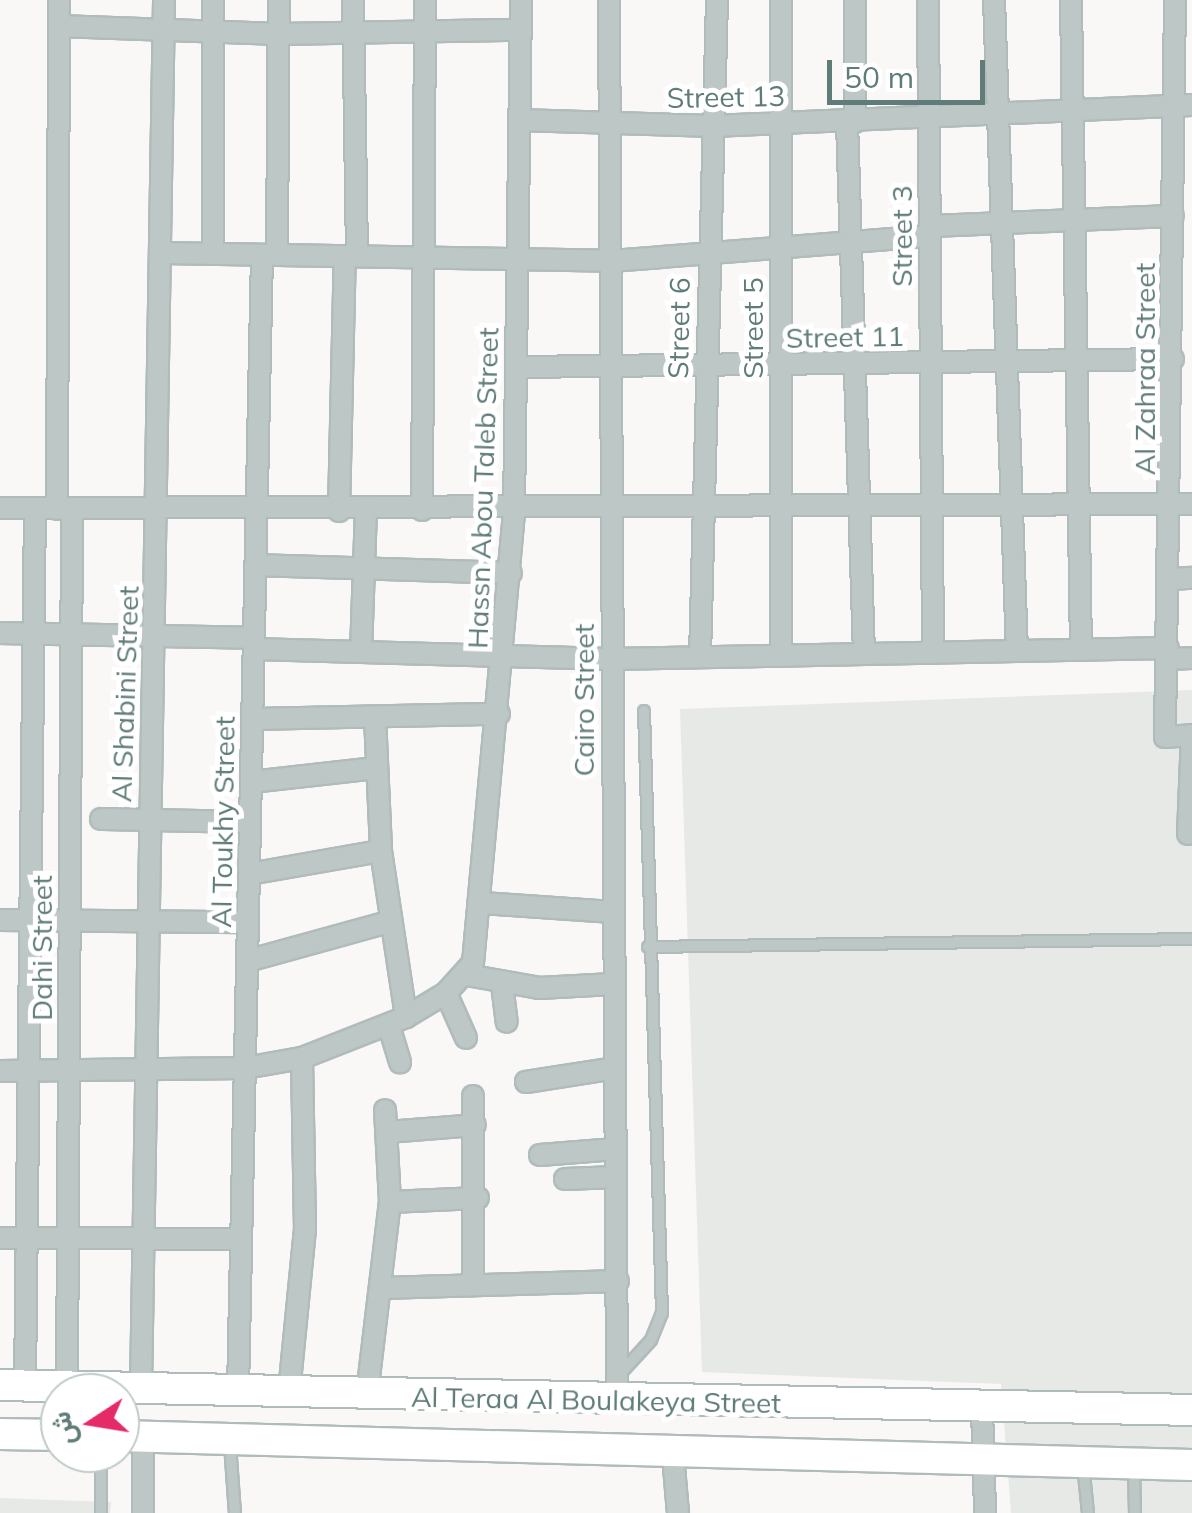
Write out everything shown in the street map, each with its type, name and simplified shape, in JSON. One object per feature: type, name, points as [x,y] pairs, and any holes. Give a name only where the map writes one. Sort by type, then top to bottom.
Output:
[{"type":"street","name":"Dahi Street","points":[[59,0],[65,509],[71,634],[67,1373]]},
{"type":"street","name":"Al Shabini Street","points":[[140,1389],[164,0]]},
{"type":"street","points":[[213,254],[214,0]]},
{"type":"street","name":"Al Toukhy Street","points":[[238,1391],[257,511],[279,0]]},
{"type":"street","points":[[339,511],[351,256],[354,0]]},
{"type":"street","points":[[422,510],[425,0]]},
{"type":"street","name":"Hassn Abou Taleb Street","points":[[466,975],[477,950],[511,573],[518,367],[520,0]]},
{"type":"street","name":"Cairo Street","points":[[610,0],[617,1389]]},
{"type":"street","name":"Street 6","points":[[700,657],[716,0]]},
{"type":"street","name":"Street 5","points":[[781,0],[781,656]]},
{"type":"street","points":[[854,0],[851,242],[864,654]]},
{"type":"street","name":"Street 3","points":[[928,0],[933,652]]},
{"type":"street","points":[[994,0],[1007,506],[1016,651]]},
{"type":"street","points":[[1071,0],[1081,650]]},
{"type":"street","name":"Al Zahraa Street","points":[[1175,0],[1183,28],[1183,180],[1174,216],[1183,287],[1179,357],[1182,504],[1170,579],[1165,738],[1192,735]]},
{"type":"street","points":[[59,26],[214,34],[520,30]]},
{"type":"street","name":"Street 13","points":[[519,120],[712,126],[929,120],[1183,105]]},
{"type":"street","points":[[162,253],[610,261],[851,242],[1000,223],[1174,216]]},
{"type":"street","name":"Street 11","points":[[518,367],[1179,357]]},
{"type":"street","points":[[0,508],[339,511],[1182,504]]},
{"type":"street","points":[[13,1386],[27,1238],[35,508]]},
{"type":"street","points":[[361,652],[366,510]]},
{"type":"street","points":[[256,565],[511,573]]},
{"type":"street","points":[[1170,579],[1192,578]]},
{"type":"street","points":[[0,633],[156,636],[361,652],[504,656],[611,658],[1081,650],[1168,653],[1192,658]]},
{"type":"street","points":[[252,719],[499,714]]},
{"type":"street","points":[[375,716],[380,851],[400,1062]]},
{"type":"street","points":[[1188,834],[1192,735]]},
{"type":"street","points":[[251,782],[376,768]]},
{"type":"street","points":[[101,820],[250,822]]},
{"type":"street","points":[[249,874],[380,851]]},
{"type":"street","points":[[482,903],[613,912]]},
{"type":"street","points":[[0,920],[248,922]]},
{"type":"street","points":[[247,961],[389,922]]},
{"type":"street","points":[[0,1071],[245,1068],[302,1058],[398,1022],[446,993],[466,975],[502,984],[614,984]]},
{"type":"street","points":[[502,984],[507,1022]]},
{"type":"street","points":[[446,993],[466,1038]]},
{"type":"street","points":[[288,1392],[305,1230],[302,1058]]},
{"type":"street","points":[[526,1082],[615,1068]]},
{"type":"street","points":[[473,1096],[478,1198],[473,1285]]},
{"type":"street","points":[[367,1394],[383,1288],[390,1202],[385,1110]]},
{"type":"street","points":[[387,1132],[475,1125]]},
{"type":"street","points":[[540,1155],[616,1148]]},
{"type":"street","points":[[565,1179],[616,1177]]},
{"type":"street","points":[[390,1202],[478,1198]]},
{"type":"street","points":[[0,1238],[241,1239]]},
{"type":"street","points":[[383,1288],[618,1281]]},
{"type":"street","name":"Al Teraa Al Boulakeya Street","points":[[13,1386],[40,1386]]},
{"type":"street","name":"Al Teraa Al Boulakeya Street","points":[[140,1389],[367,1394],[617,1389],[982,1409],[1192,1410]]},
{"type":"street","points":[[982,1409],[985,1513]]},
{"type":"street","points":[[0,1434],[40,1435]]},
{"type":"street","name":"Al Teraa Al Boulakeya Street","points":[[140,1437],[674,1455],[1192,1465]]},
{"type":"street","points":[[674,1455],[678,1513]]},
{"type":"street","points":[[137,1473],[143,1513]]},
{"type":"lane","points":[[617,1389],[651,1340],[662,1313],[648,947],[644,710]]},
{"type":"lane","points":[[648,947],[1192,939]]},
{"type":"lane","points":[[230,1440],[235,1513]]},
{"type":"lane","points":[[1082,1463],[1088,1513]]},
{"type":"lane","points":[[1134,1465],[1136,1513]]},
{"type":"lane","points":[[101,1473],[101,1513]]},
{"type":"shaded area","points":[[1192,690],[1192,1513],[1011,1513],[1001,1384],[702,1372],[680,709]]},
{"type":"shaded area","points":[[0,1498],[111,1502],[110,1513],[0,1513]]}]
